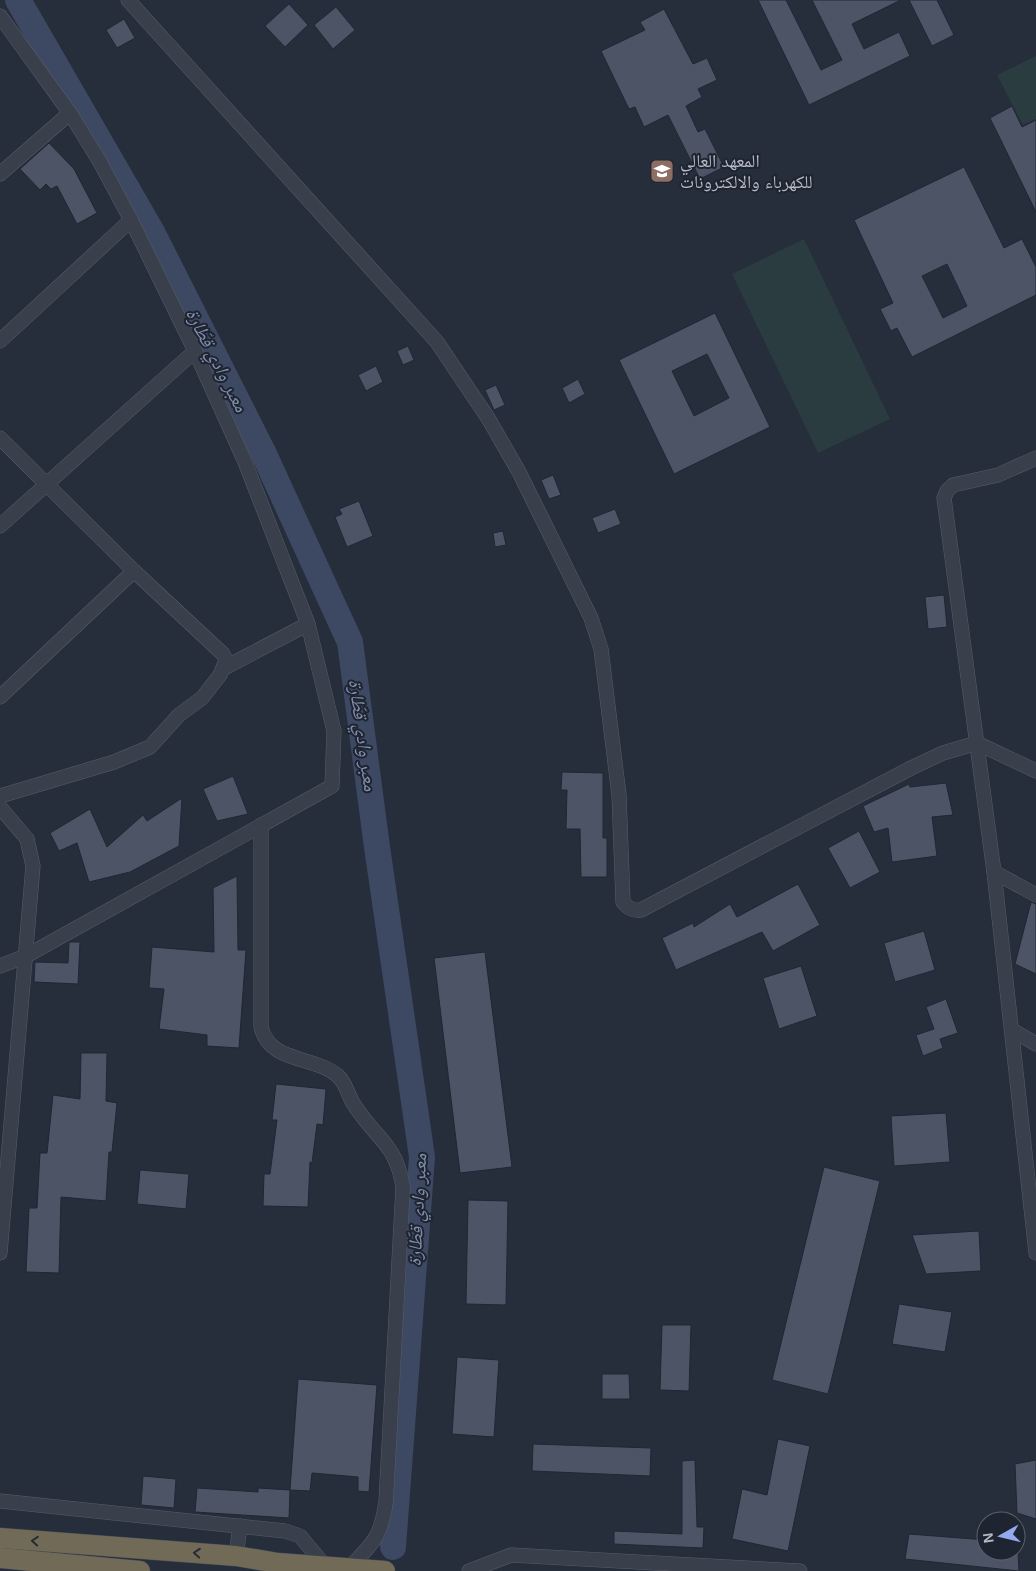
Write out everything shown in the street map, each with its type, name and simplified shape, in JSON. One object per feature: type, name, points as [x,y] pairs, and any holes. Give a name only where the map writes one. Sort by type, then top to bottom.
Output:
[{"type":"highway","points":[[0,1538],[236,1556],[278,1563],[385,1571]]},
{"type":"highway","points":[[0,1558],[140,1571]]},
{"type":"street","points":[[128,0],[437,342],[488,418],[518,472],[591,618],[601,649],[619,795],[623,902],[628,907],[634,910],[641,910],[943,753],[977,743],[1036,771]]},
{"type":"street","points":[[0,16],[70,113],[131,220],[195,351],[245,462],[308,624],[334,731],[332,786],[26,956],[0,966]]},
{"type":"street","points":[[0,174],[70,113]]},
{"type":"street","points":[[0,341],[131,220]]},
{"type":"street","points":[[0,526],[195,351]]},
{"type":"street","points":[[0,438],[134,571],[223,654],[226,660],[224,668],[202,698],[179,715],[150,747],[114,762],[0,796]]},
{"type":"street","points":[[1036,458],[998,475],[954,485],[947,491],[944,498],[994,872],[1032,1180],[1036,1253]]},
{"type":"street","points":[[0,697],[134,571]]},
{"type":"street","points":[[224,668],[308,624]]},
{"type":"street","points":[[0,806],[27,839],[31,850],[33,866],[26,956],[5,1136],[0,1253]]},
{"type":"street","points":[[261,825],[261,1027],[264,1040],[276,1051],[308,1062],[338,1076],[347,1088],[354,1106],[385,1141],[399,1166],[403,1187],[386,1502],[382,1527],[374,1543],[350,1567]]},
{"type":"street","points":[[994,872],[1036,895]]},
{"type":"street","points":[[1012,1030],[1036,1044]]},
{"type":"street","points":[[0,1501],[286,1531],[300,1536],[325,1566]]},
{"type":"street","points":[[236,1556],[240,1526]]},
{"type":"street","points":[[469,1571],[512,1555],[709,1568],[800,1571]]},
{"type":"shaded area","points":[[1036,56],[1036,119],[1023,125],[997,75]]},
{"type":"shaded area","points":[[804,239],[890,419],[818,453],[732,274]]},
{"type":"building","points":[[758,0],[786,0],[821,70],[842,60],[812,0],[901,0],[852,24],[864,49],[899,32],[910,56],[809,105]]},
{"type":"building","points":[[909,0],[937,0],[954,35],[932,46]]},
{"type":"building","points":[[289,4],[308,25],[285,47],[265,26]]},
{"type":"building","points":[[336,7],[355,30],[333,49],[314,25]]},
{"type":"building","points":[[664,9],[693,64],[707,58],[717,80],[698,89],[702,97],[686,106],[698,132],[705,129],[724,167],[700,179],[668,115],[644,127],[635,107],[629,109],[601,51],[645,30],[640,22]]},
{"type":"building","points":[[124,19],[135,38],[117,48],[106,30]]},
{"type":"building","points":[[1012,106],[1022,127],[1036,120],[1036,212],[990,118]]},
{"type":"building","points":[[49,143],[74,169],[97,213],[77,224],[57,186],[51,189],[46,184],[40,190],[20,169]]},
{"type":"building","points":[[964,167],[1004,248],[1022,239],[1036,267],[1036,295],[912,357],[897,328],[891,331],[880,309],[893,303],[854,220]],"holes":[[[947,264],[967,306],[943,318],[922,276]]]},
{"type":"building","points":[[715,313],[770,427],[674,474],[619,360]],"holes":[[[707,354],[729,398],[694,416],[672,371]]]},
{"type":"building","points":[[408,346],[414,360],[403,365],[397,351]]},
{"type":"building","points":[[376,366],[383,382],[366,391],[358,375]]},
{"type":"building","points":[[578,379],[585,394],[569,403],[562,388]]},
{"type":"building","points":[[496,385],[505,405],[494,410],[485,390]]},
{"type":"building","points":[[553,475],[561,495],[549,499],[541,480]]},
{"type":"building","points":[[359,501],[373,536],[347,547],[335,517],[342,514],[339,509]]},
{"type":"building","points":[[615,509],[621,524],[598,533],[592,518]]},
{"type":"building","points":[[503,531],[506,545],[495,547],[493,533]]},
{"type":"building","points":[[944,595],[947,627],[928,629],[925,597]]},
{"type":"building","points":[[562,772],[603,773],[603,838],[607,838],[607,877],[581,877],[580,829],[566,829],[567,790],[561,790]]},
{"type":"building","points":[[233,776],[248,814],[217,821],[203,789]]},
{"type":"building","points":[[946,783],[953,815],[932,817],[937,856],[892,862],[888,828],[874,832],[863,806],[909,784],[910,787]]},
{"type":"building","points":[[182,798],[179,846],[130,872],[89,882],[77,843],[59,851],[50,833],[90,809],[107,847],[143,815],[147,821]]},
{"type":"building","points":[[859,831],[880,872],[850,888],[828,848]]},
{"type":"building","points":[[237,876],[238,950],[246,950],[239,1048],[207,1046],[207,1035],[159,1029],[164,989],[149,988],[152,947],[214,952],[213,888]]},
{"type":"building","points":[[798,884],[820,925],[773,951],[762,932],[676,970],[662,938],[693,923],[694,927],[730,904],[737,917]]},
{"type":"building","points":[[1031,902],[1036,904],[1036,974],[1015,964]]},
{"type":"building","points":[[924,931],[935,970],[895,982],[884,943]]},
{"type":"building","points":[[69,942],[80,942],[78,984],[34,982],[35,962],[68,963]]},
{"type":"building","points":[[485,952],[512,1167],[460,1173],[434,958]]},
{"type":"building","points":[[801,966],[817,1016],[779,1029],[763,978]]},
{"type":"building","points":[[946,999],[958,1033],[940,1039],[943,1048],[923,1056],[916,1035],[934,1029],[926,1007]]},
{"type":"building","points":[[81,1053],[107,1053],[106,1101],[117,1103],[112,1152],[109,1152],[106,1201],[61,1197],[59,1273],[26,1272],[29,1208],[37,1208],[40,1153],[47,1153],[53,1095],[80,1099]]},
{"type":"building","points":[[276,1084],[326,1089],[323,1125],[317,1124],[312,1163],[310,1162],[308,1207],[263,1206],[264,1174],[270,1174],[277,1120],[272,1120]]},
{"type":"building","points":[[946,1113],[950,1162],[894,1166],[891,1116]]},
{"type":"building","points":[[824,1167],[880,1181],[828,1394],[772,1380]]},
{"type":"building","points":[[140,1170],[189,1174],[186,1209],[137,1204]]},
{"type":"building","points":[[468,1200],[508,1201],[506,1305],[466,1304]]},
{"type":"building","points":[[979,1231],[981,1271],[926,1274],[912,1235]]},
{"type":"building","points":[[899,1304],[952,1312],[945,1352],[892,1344]]},
{"type":"building","points":[[662,1325],[691,1325],[689,1391],[660,1390]]},
{"type":"building","points":[[457,1357],[499,1360],[494,1437],[452,1434]]},
{"type":"building","points":[[602,1374],[629,1374],[630,1399],[602,1399]]},
{"type":"building","points":[[298,1379],[377,1385],[369,1492],[358,1491],[358,1477],[312,1473],[310,1491],[290,1490]]},
{"type":"building","points":[[778,1439],[810,1446],[788,1551],[732,1539],[742,1489],[767,1495]]},
{"type":"building","points":[[533,1444],[651,1448],[650,1476],[532,1471]]},
{"type":"building","points":[[695,1460],[697,1527],[704,1527],[703,1548],[614,1544],[614,1531],[682,1534],[682,1461]]},
{"type":"building","points":[[1036,1460],[1036,1519],[1026,1516],[1026,1511],[1017,1511],[1015,1464]]},
{"type":"building","points":[[143,1476],[176,1479],[174,1508],[141,1505]]},
{"type":"building","points":[[197,1488],[258,1492],[258,1488],[290,1490],[289,1518],[195,1512]]},
{"type":"building","points":[[909,1534],[976,1539],[976,1561],[1018,1561],[1019,1571],[905,1559]]},
{"type":"waterway","name":"معبر وادي قطّارة","points":[[18,0],[152,232],[263,452],[350,642],[377,847],[422,1157],[393,1547]]},
{"type":"place","name":"المعهد العالي للكهرباء والالكترونات","points":[[662,171]]}]
